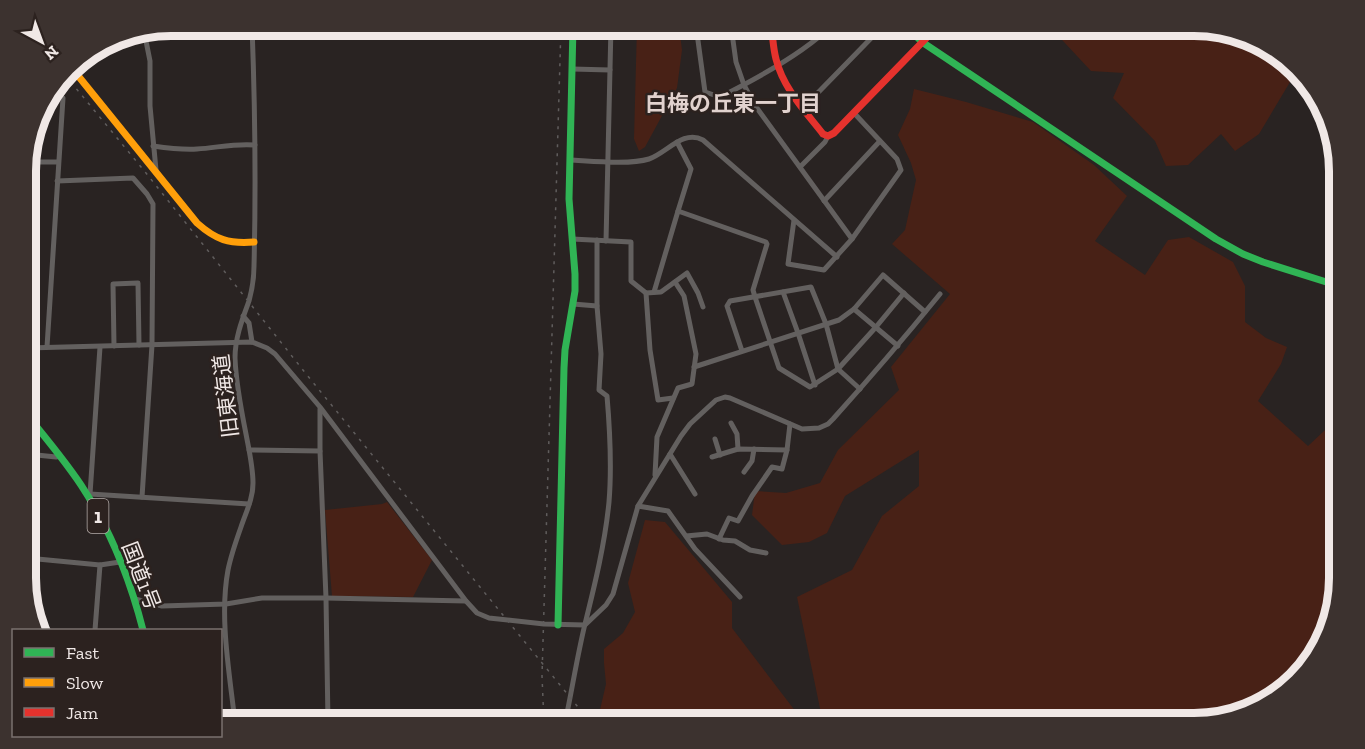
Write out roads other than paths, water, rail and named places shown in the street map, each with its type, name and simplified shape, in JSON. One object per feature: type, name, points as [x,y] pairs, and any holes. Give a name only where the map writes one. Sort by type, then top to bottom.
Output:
[{"type":"main road","points":[[558,625],[564,368],[575,282],[569,199],[573,36]]},
{"type":"main road","points":[[773,36],[777,65],[790,91],[823,134],[828,136],[834,133],[928,36]]},
{"type":"main road","points":[[916,36],[1216,239],[1263,262],[1329,283]]},
{"type":"main road","points":[[77,75],[183,207],[202,227],[221,239],[234,243],[254,242]]},
{"type":"main road","name":"国道1号","points":[[36,426],[89,495],[120,561],[135,599],[143,629]]},
{"type":"street","name":"旧東海道","points":[[233,713],[224,651],[226,588],[228,570],[252,494],[253,484],[238,391],[235,357],[236,342],[252,286],[255,146],[252,36]]},
{"type":"street","points":[[606,241],[611,36]]},
{"type":"street","points":[[697,36],[705,92],[720,97],[777,65],[820,36]]},
{"type":"street","points":[[732,36],[736,62],[754,104],[852,239]]},
{"type":"street","points":[[803,108],[873,36]]},
{"type":"street","points":[[146,39],[150,61],[150,106],[156,172]]},
{"type":"street","points":[[572,69],[610,70]]},
{"type":"street","points":[[47,347],[63,98]]},
{"type":"street","points":[[794,220],[788,264],[824,270],[852,239],[901,170],[897,159],[854,112]]},
{"type":"street","points":[[570,160],[635,162],[647,160],[677,142],[691,136],[698,137],[837,257]]},
{"type":"street","points":[[800,167],[828,136]]},
{"type":"street","points":[[824,201],[880,141]]},
{"type":"street","points":[[654,292],[691,169],[677,142]]},
{"type":"street","points":[[153,146],[194,150],[245,144],[255,146]]},
{"type":"street","points":[[36,162],[58,162]]},
{"type":"street","points":[[57,181],[133,178],[153,204],[152,345],[142,497]]},
{"type":"street","points":[[678,211],[766,242],[753,290],[755,297],[779,369],[810,387],[838,369],[904,293]]},
{"type":"street","points":[[572,239],[631,242],[631,281],[646,293],[661,292],[687,273],[703,308]]},
{"type":"street","points":[[567,713],[603,543],[609,501],[610,458],[607,396],[599,390],[601,354],[597,306],[597,240]]},
{"type":"street","points":[[878,280],[877,276],[882,270]]},
{"type":"street","points":[[694,367],[839,320],[854,309],[883,275],[925,312]]},
{"type":"street","points":[[655,476],[657,437],[678,388],[692,384],[696,354],[684,296],[675,282]]},
{"type":"street","points":[[114,346],[113,284],[138,283],[139,345]]},
{"type":"street","points":[[742,351],[727,306],[730,301],[811,287],[826,324],[838,369],[860,389]]},
{"type":"street","points":[[783,292],[815,385]]},
{"type":"street","points":[[646,293],[650,350],[658,400],[673,398]]},
{"type":"street","points":[[36,348],[252,342],[267,348],[320,407],[466,602],[477,613],[489,618],[585,626],[606,606],[613,594],[638,506],[690,424],[709,406],[720,398],[730,398],[802,429],[819,428],[832,419],[860,389],[940,294]]},
{"type":"street","points":[[573,304],[597,306]]},
{"type":"street","points":[[854,309],[898,346]]},
{"type":"street","points":[[243,316],[249,323],[252,342]]},
{"type":"street","points":[[100,347],[89,495],[249,504]]},
{"type":"street","points":[[320,407],[328,713]]},
{"type":"street","points":[[731,423],[737,434],[738,449]]},
{"type":"street","points":[[719,539],[729,518],[738,521],[772,467],[782,469],[790,424]]},
{"type":"street","points":[[715,439],[720,455]]},
{"type":"street","points":[[712,457],[738,449],[787,450]]},
{"type":"street","points":[[744,472],[752,461],[754,449]]},
{"type":"street","points":[[249,450],[320,451]]},
{"type":"street","points":[[670,454],[695,494]]},
{"type":"street","points":[[36,455],[60,456]]},
{"type":"street","points":[[638,506],[668,511],[695,549],[740,597]]},
{"type":"street","points":[[686,536],[708,534],[719,539],[735,541],[750,550],[766,554]]},
{"type":"street","points":[[36,559],[100,565],[120,561]]},
{"type":"street","points":[[94,629],[100,565]]},
{"type":"street","points":[[135,599],[162,606],[226,604],[262,598],[466,602]]},
{"type":"railway","points":[[544,713],[542,676],[561,36]]},
{"type":"railway","points":[[70,82],[583,713]]},
{"type":"district","name":"白梅の丘東一丁目","points":[[733,103]]}]
